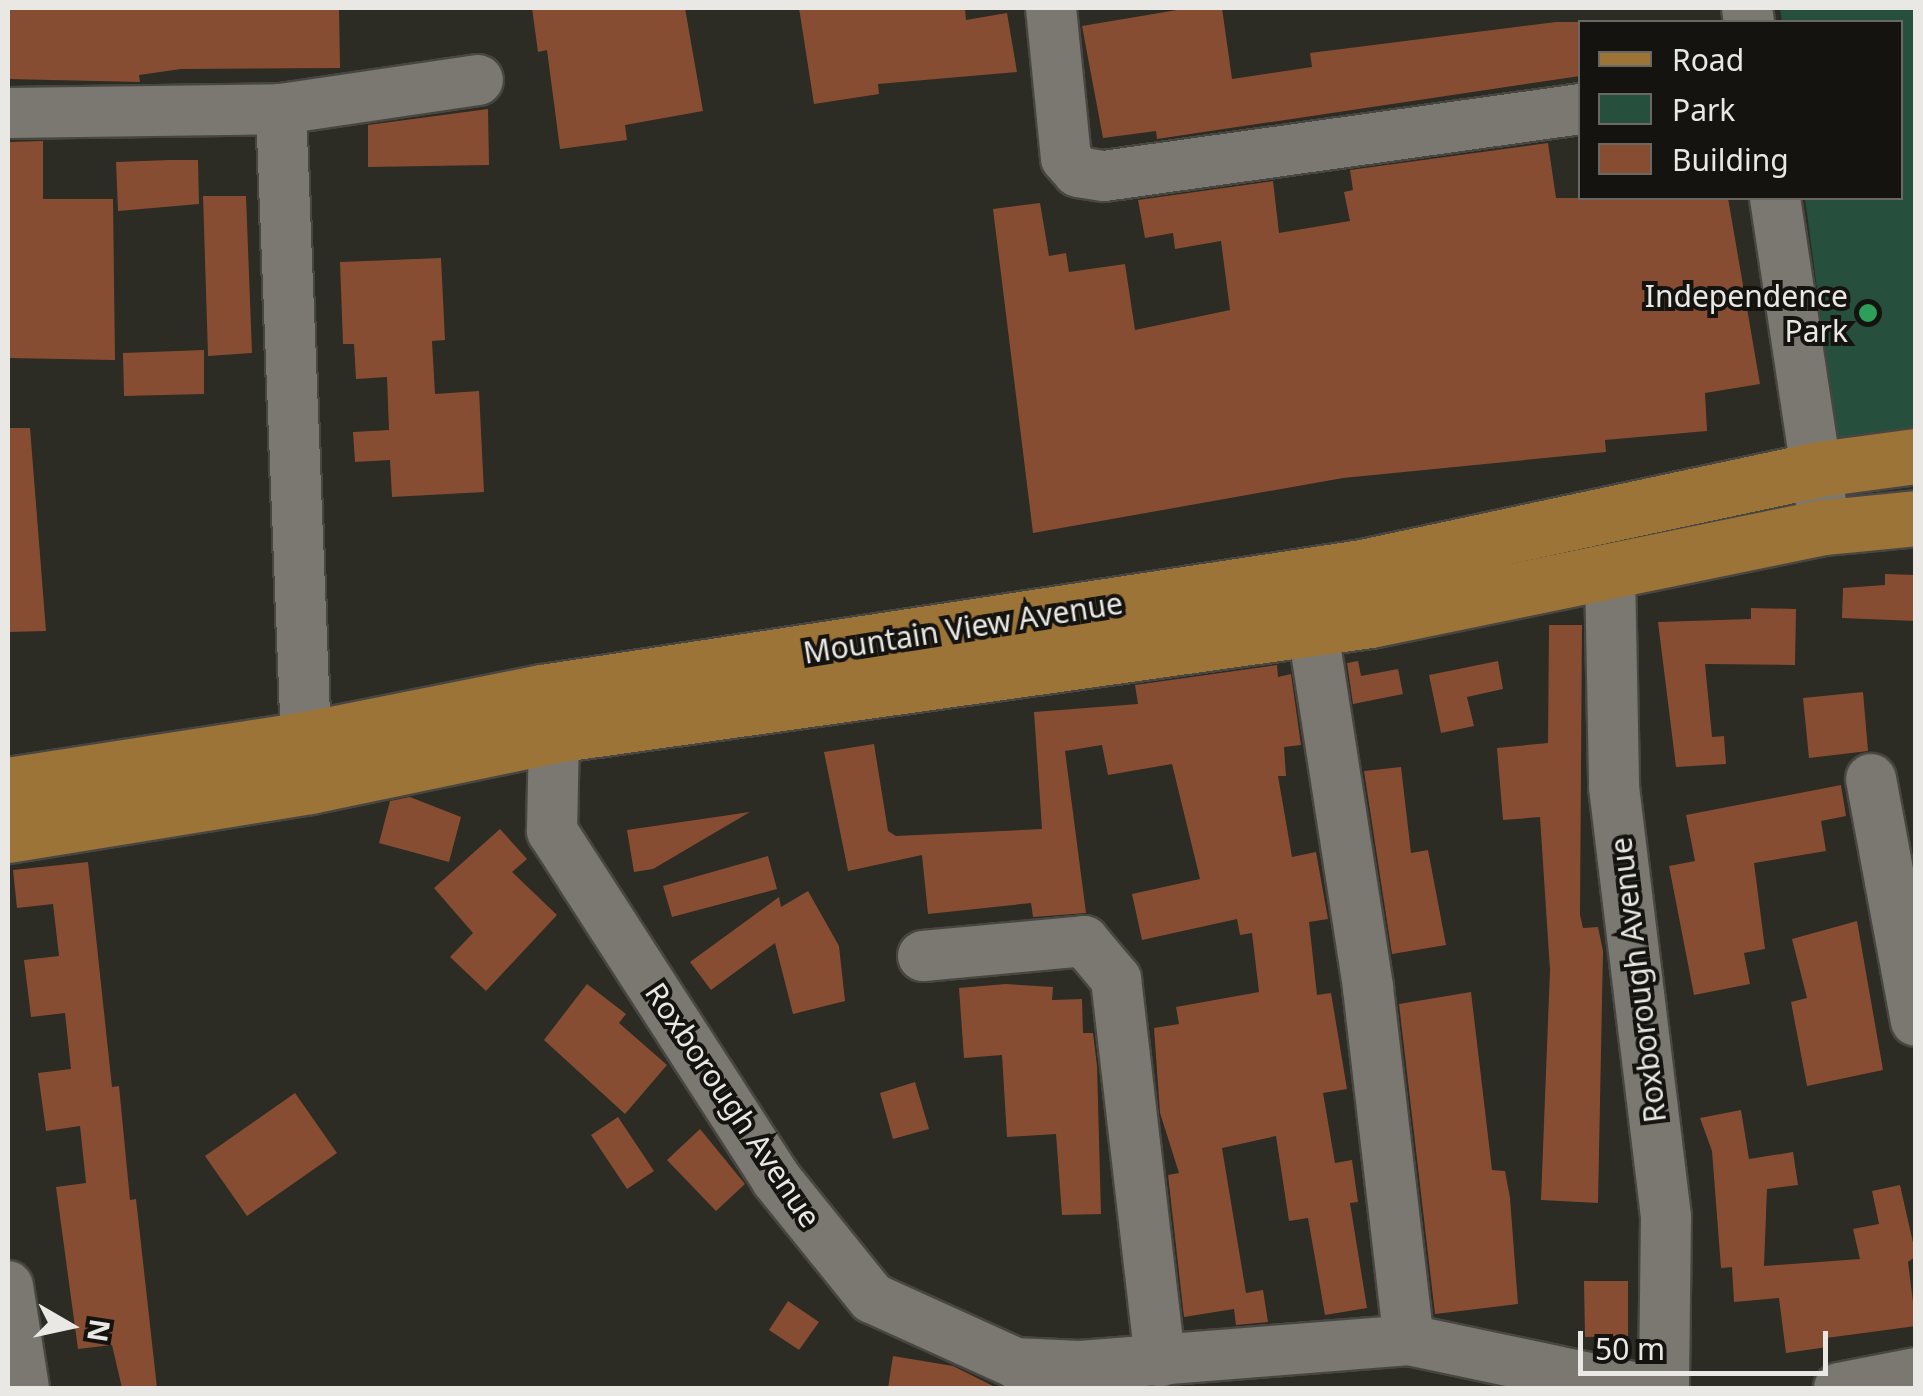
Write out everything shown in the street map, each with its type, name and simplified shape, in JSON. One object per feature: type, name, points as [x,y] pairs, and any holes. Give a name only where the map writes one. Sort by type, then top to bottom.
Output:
[{"type":"main road","name":"Mountain View Avenue","points":[[8,834],[247,771],[306,739],[542,692],[1362,567],[1818,469],[1916,456]]},
{"type":"main road","name":"Mountain View Avenue","points":[[8,785],[247,771],[554,735],[1312,625],[1370,620],[1825,526],[1916,518]]},
{"type":"main road","points":[[1362,567],[1370,620]]},
{"type":"street","points":[[1051,8],[1066,158],[1078,172],[1104,176],[1578,109]]},
{"type":"street","points":[[8,113],[281,109],[478,80]]},
{"type":"street","points":[[281,109],[306,739]]},
{"type":"street","points":[[1775,200],[1825,526]]},
{"type":"street","name":"Roxborough Avenue","points":[[1610,572],[1614,787],[1666,1216],[1664,1388]]},
{"type":"street","points":[[1312,625],[1368,988],[1409,1340]]},
{"type":"street","name":"Roxborough Avenue","points":[[554,735],[552,831],[776,1180],[872,1298],[1015,1363],[1160,1360],[1409,1340],[1578,1383],[1637,1388]]},
{"type":"street","points":[[1871,778],[1916,1022]]},
{"type":"street","points":[[923,956],[1084,941],[1116,979],[1160,1360]]},
{"type":"street","points":[[8,1286],[24,1388]]},
{"type":"street","points":[[1839,1388],[1916,1372]]},
{"type":"green space","name":"Independence Park","points":[[1780,8],[1915,8],[1915,428],[1837,440],[1805,200],[1903,200],[1903,20],[1782,20]]},
{"type":"building","points":[[8,8],[339,8],[340,68],[181,69],[139,75],[140,82],[8,79]]},
{"type":"building","points":[[532,8],[685,8],[703,111],[625,125],[627,140],[560,149],[547,50],[538,52]]},
{"type":"building","points":[[799,8],[965,8],[966,20],[1007,13],[1017,72],[878,84],[879,94],[814,104]]},
{"type":"building","points":[[1189,8],[1222,8],[1232,79],[1312,67],[1310,53],[1578,22],[1578,76],[1157,139],[1156,131],[1103,138],[1082,26]]},
{"type":"building","points":[[488,109],[489,165],[368,167],[368,125]]},
{"type":"building","points":[[43,141],[43,199],[113,199],[115,360],[8,358],[8,142]]},
{"type":"building","points":[[1548,143],[1556,198],[1728,200],[1760,384],[1705,393],[1707,431],[1605,440],[1606,452],[1343,478],[1033,533],[993,209],[1040,203],[1049,256],[1066,253],[1069,272],[1125,264],[1135,330],[1230,310],[1221,241],[1175,249],[1173,233],[1145,238],[1138,200],[1273,181],[1279,233],[1350,221],[1344,192],[1353,190],[1350,170]]},
{"type":"building","points":[[198,160],[199,204],[118,211],[116,162]]},
{"type":"building","points":[[203,196],[246,196],[252,353],[208,356]]},
{"type":"building","points":[[441,258],[445,340],[432,341],[435,394],[479,391],[484,492],[392,497],[390,460],[355,462],[353,432],[389,430],[387,377],[356,379],[354,344],[343,344],[340,262]]},
{"type":"building","points":[[204,350],[204,394],[124,396],[123,353]]},
{"type":"building","points":[[8,428],[30,428],[46,631],[8,632]]},
{"type":"building","points":[[1885,574],[1916,575],[1916,621],[1842,618],[1843,588],[1885,585]]},
{"type":"building","points":[[1751,608],[1796,609],[1795,665],[1705,664],[1712,737],[1724,736],[1726,764],[1676,767],[1658,622],[1751,619]]},
{"type":"building","points":[[1549,625],[1582,625],[1580,915],[1583,928],[1598,927],[1603,951],[1598,1203],[1541,1200],[1550,970],[1540,817],[1503,820],[1497,748],[1548,743]]},
{"type":"building","points":[[1358,661],[1361,676],[1398,669],[1403,694],[1353,704],[1347,663]]},
{"type":"building","points":[[1498,661],[1503,689],[1467,697],[1474,726],[1441,733],[1429,675]]},
{"type":"building","points":[[1277,665],[1278,677],[1291,674],[1301,745],[1284,747],[1286,776],[1278,776],[1292,857],[1316,852],[1328,919],[1309,922],[1317,995],[1331,993],[1347,1089],[1323,1093],[1335,1163],[1352,1160],[1358,1202],[1350,1203],[1367,1308],[1325,1315],[1308,1218],[1289,1221],[1276,1136],[1222,1148],[1246,1293],[1263,1290],[1268,1322],[1236,1325],[1234,1309],[1184,1317],[1168,1175],[1179,1173],[1160,1113],[1154,1028],[1179,1024],[1176,1007],[1259,992],[1252,933],[1240,935],[1237,919],[1142,940],[1132,894],[1200,879],[1172,764],[1108,775],[1102,745],[1065,751],[1086,913],[1033,917],[1031,903],[928,914],[922,855],[848,871],[824,752],[874,744],[888,831],[896,836],[1042,829],[1034,712],[1138,704],[1135,685]]},
{"type":"building","points":[[1863,692],[1868,751],[1809,758],[1803,698]]},
{"type":"building","points":[[1401,767],[1411,853],[1428,850],[1446,945],[1392,954],[1364,771]]},
{"type":"building","points":[[1841,785],[1846,816],[1821,821],[1826,851],[1754,863],[1765,949],[1744,953],[1750,984],[1694,995],[1669,866],[1695,861],[1686,815]]},
{"type":"building","points":[[410,797],[461,817],[449,862],[379,843],[390,801]]},
{"type":"building","points":[[750,812],[653,869],[634,872],[627,830]]},
{"type":"building","points":[[500,829],[527,859],[512,872],[557,915],[486,991],[450,957],[473,933],[434,888]]},
{"type":"building","points":[[768,856],[777,889],[672,917],[663,886]]},
{"type":"building","points":[[88,862],[112,1087],[119,1086],[130,1200],[136,1199],[157,1388],[122,1388],[112,1345],[78,1349],[56,1187],[86,1183],[80,1126],[46,1131],[38,1073],[71,1069],[65,1013],[31,1017],[24,960],[59,956],[53,904],[17,908],[13,870]]},
{"type":"building","points":[[808,891],[839,946],[845,1001],[793,1014],[775,943],[711,990],[690,962],[779,897],[781,907]]},
{"type":"building","points":[[1857,921],[1883,1070],[1807,1086],[1791,1002],[1807,998],[1792,939]]},
{"type":"building","points":[[587,984],[626,1014],[619,1023],[667,1065],[625,1114],[544,1040]]},
{"type":"building","points":[[1006,984],[1053,987],[1052,1000],[1082,999],[1083,1033],[1093,1033],[1097,1066],[1101,1214],[1062,1215],[1056,1134],[1007,1137],[1002,1055],[964,1058],[959,988]]},
{"type":"building","points":[[1471,992],[1492,1170],[1505,1171],[1510,1198],[1518,1304],[1435,1314],[1399,1004]]},
{"type":"building","points":[[915,1082],[929,1129],[893,1139],[880,1093]]},
{"type":"building","points":[[295,1093],[337,1153],[247,1216],[205,1156]]},
{"type":"building","points":[[1741,1110],[1749,1159],[1793,1152],[1798,1185],[1767,1189],[1764,1266],[1860,1259],[1853,1229],[1879,1224],[1872,1191],[1900,1185],[1916,1256],[1908,1262],[1916,1326],[1826,1338],[1827,1347],[1786,1353],[1779,1298],[1734,1302],[1732,1267],[1721,1268],[1712,1151],[1700,1118]]},
{"type":"building","points":[[618,1117],[654,1171],[627,1189],[591,1135]]},
{"type":"building","points":[[700,1129],[745,1184],[716,1211],[667,1160]]},
{"type":"building","points":[[1584,1281],[1628,1281],[1628,1336],[1585,1337]]},
{"type":"building","points":[[788,1301],[819,1322],[799,1350],[769,1330]]},
{"type":"building","points":[[893,1356],[953,1366],[997,1388],[888,1388]]},
{"type":"place","name":"Independence Park","points":[[1868,313]]}]
